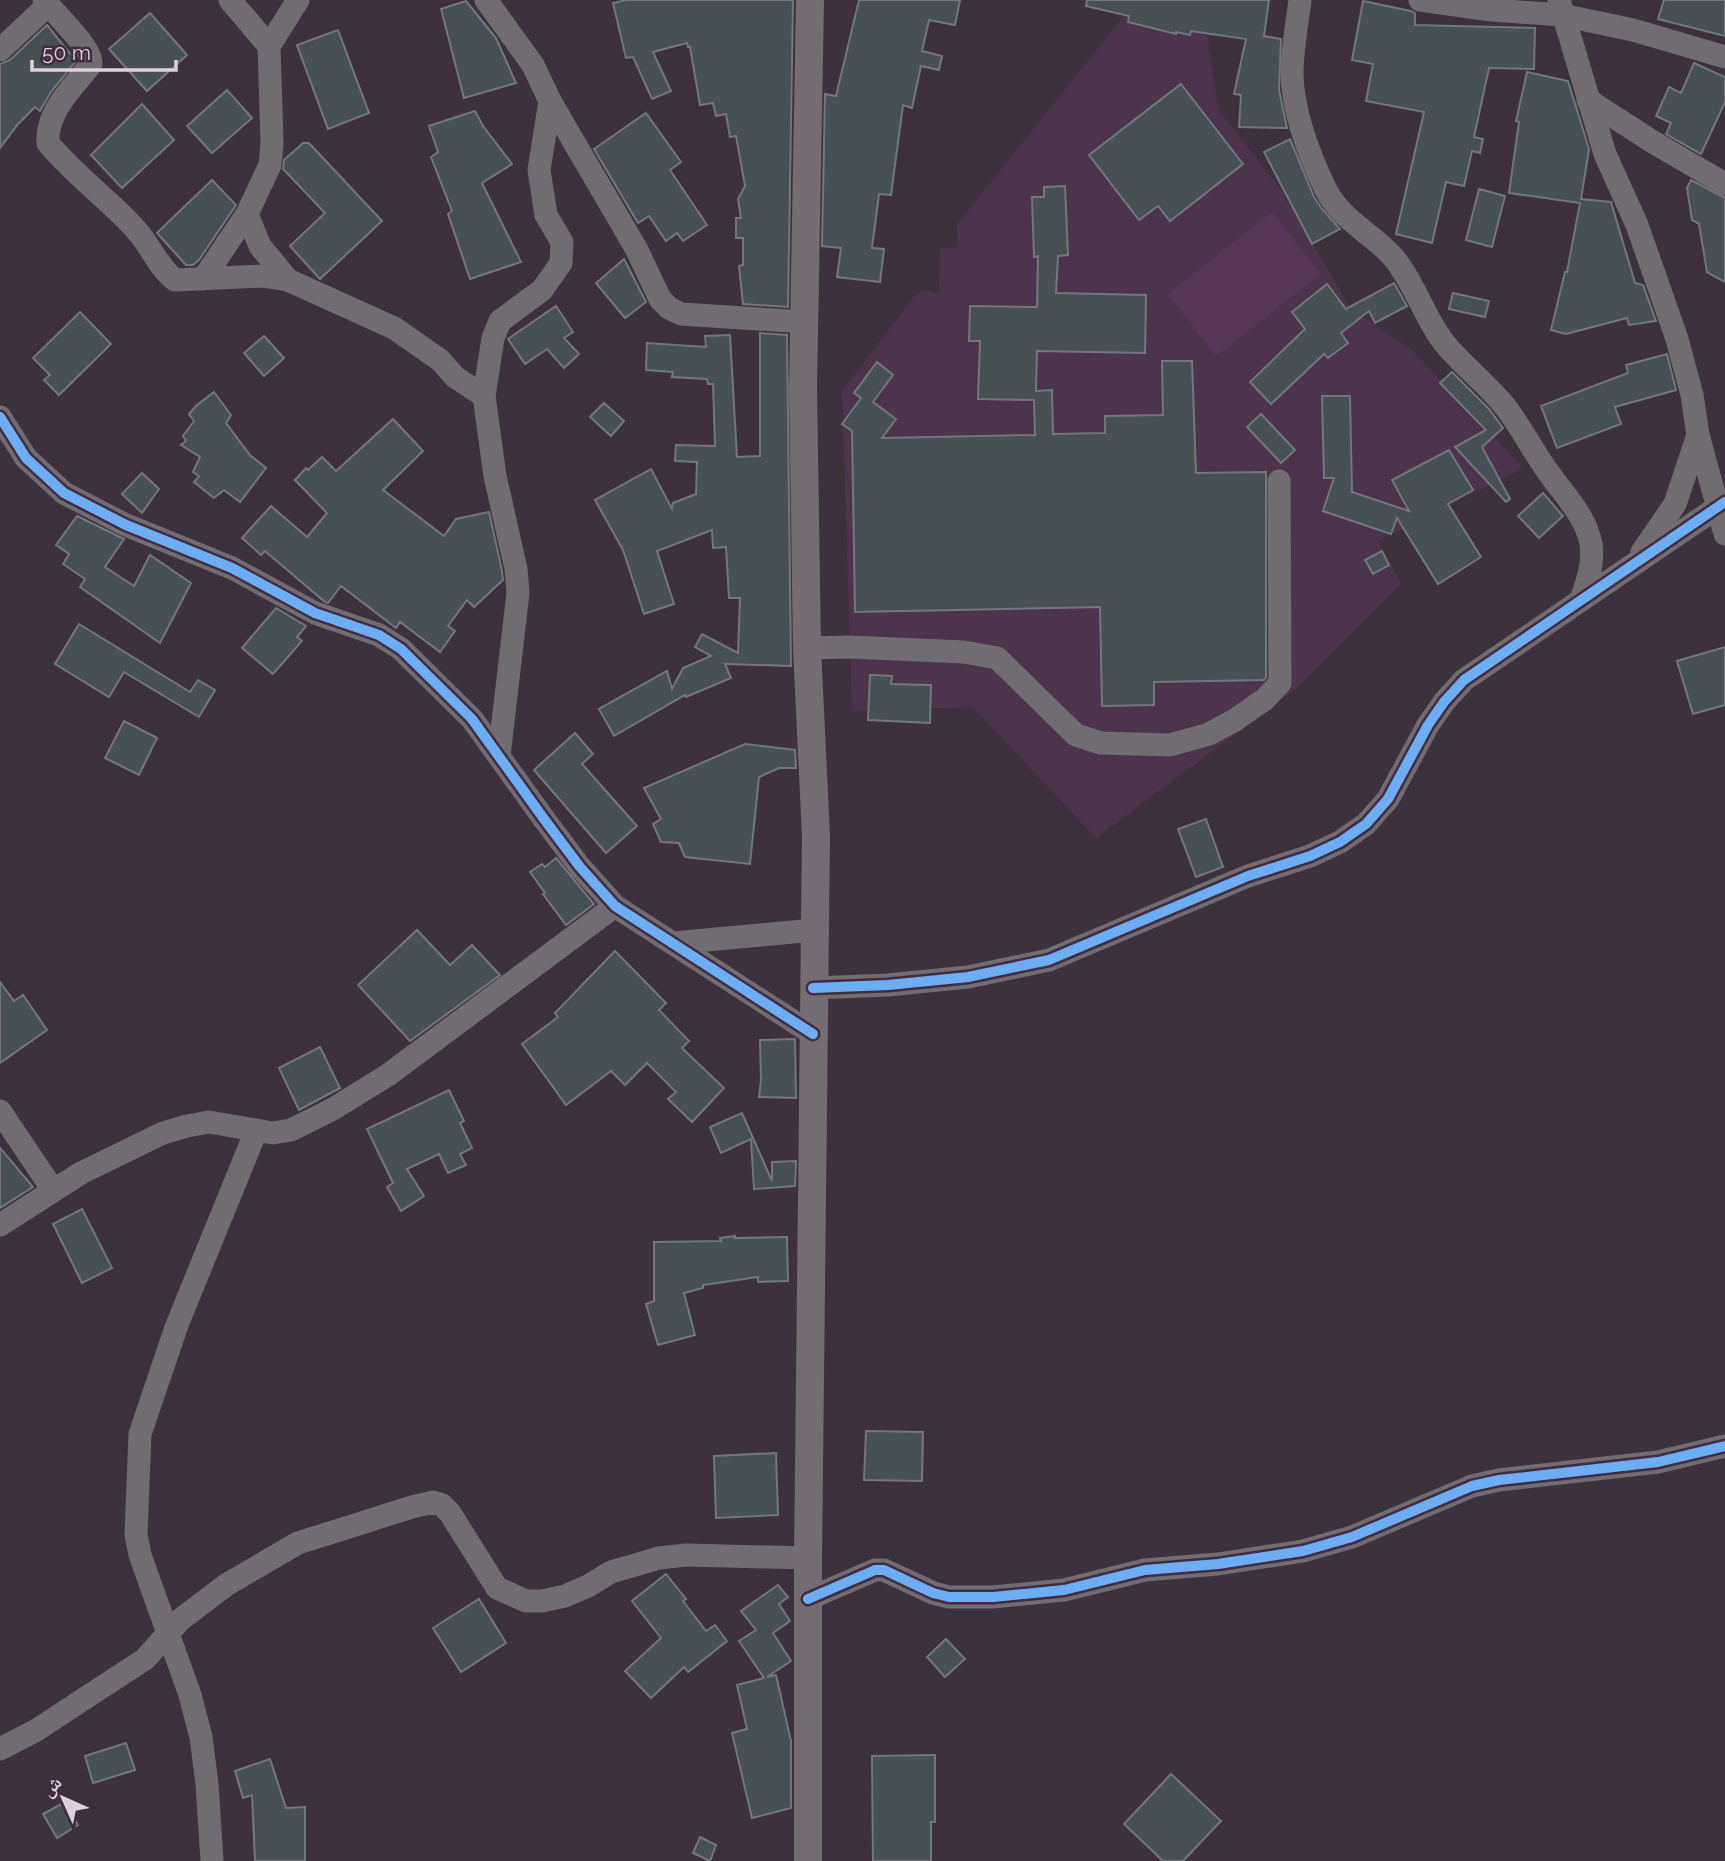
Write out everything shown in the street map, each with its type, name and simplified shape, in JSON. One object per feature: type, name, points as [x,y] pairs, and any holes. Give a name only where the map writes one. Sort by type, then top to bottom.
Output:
[{"type":"main road","points":[[807,1861],[807,1599],[816,836],[807,648],[803,387],[810,0]]},
{"type":"street","points":[[230,0],[269,46]]},
{"type":"street","points":[[203,279],[247,214],[271,165],[269,46],[298,0]]},
{"type":"street","points":[[486,0],[533,65],[550,101],[637,250],[660,299],[681,314],[805,322]]},
{"type":"street","points":[[1300,0],[1292,74],[1297,112],[1310,153],[1328,194],[1345,215],[1392,256],[1412,284],[1442,340],[1507,410],[1536,456],[1581,516],[1592,556],[1581,600]]},
{"type":"street","points":[[1420,0],[1491,10],[1561,8],[1725,57]]},
{"type":"street","points":[[0,50],[46,3],[75,36],[91,58],[91,64],[56,108],[50,122],[48,143],[68,166],[140,234],[171,276],[180,280],[263,276],[288,280],[394,328],[440,360],[455,377],[484,396]]},
{"type":"street","points":[[1561,8],[1605,154],[1637,225],[1677,339],[1692,395],[1698,435],[1721,504],[1725,534]]},
{"type":"street","points":[[1588,100],[1725,184]]},
{"type":"street","points":[[499,756],[518,593],[516,569],[495,476],[484,396],[493,338],[500,321],[542,290],[561,263],[562,242],[546,215],[540,170],[550,101]]},
{"type":"street","points":[[247,214],[260,246],[288,280]]},
{"type":"street","points":[[0,418],[26,458],[64,494],[125,525],[232,568],[315,613],[379,635],[401,649],[472,719],[580,867],[615,906],[813,1034]]},
{"type":"street","points":[[1631,568],[1675,504],[1698,435]]},
{"type":"street","points":[[807,648],[964,652],[997,658],[1076,736],[1101,743],[1170,745],[1209,734],[1265,699],[1280,683],[1279,481]]},
{"type":"street","points":[[813,988],[888,985],[968,977],[1049,960],[1248,876],[1310,856],[1340,842],[1366,824],[1388,799],[1428,725],[1464,680],[1721,504]]},
{"type":"street","points":[[0,1225],[81,1173],[163,1133],[187,1125],[209,1122],[273,1133],[291,1130],[333,1109],[388,1075],[615,906]]},
{"type":"street","points":[[674,943],[814,930]]},
{"type":"street","points":[[0,1111],[53,1190]]},
{"type":"street","points":[[212,1861],[201,1737],[190,1695],[140,1555],[136,1534],[140,1434],[177,1325],[256,1131]]},
{"type":"street","points":[[807,1599],[875,1570],[884,1570],[907,1579],[941,1596],[993,1597],[1064,1590],[1145,1570],[1218,1564],[1303,1551],[1352,1537],[1472,1486],[1526,1475],[1658,1462],[1725,1446]]},
{"type":"street","points":[[0,1749],[35,1731],[145,1659],[180,1620],[226,1585],[298,1543],[433,1502],[442,1505],[450,1513],[497,1588],[526,1601],[565,1596],[611,1572],[659,1558],[686,1555],[808,1558]]},
{"type":"shaded area","points":[[1124,16],[1206,25],[1218,109],[1281,190],[1351,309],[1412,350],[1523,468],[1378,541],[1401,584],[1296,689],[1096,838],[973,707],[852,711],[842,391],[916,294],[924,290],[939,293],[940,248],[958,247],[957,224]]},
{"type":"shaded area","points":[[1272,212],[1321,274],[1216,356],[1168,294]]},
{"type":"building","points":[[626,0],[793,0],[788,307],[743,304],[739,266],[743,265],[743,238],[736,238],[736,218],[741,218],[738,199],[745,186],[736,136],[730,137],[726,114],[716,116],[713,103],[700,105],[690,47],[687,43],[653,52],[671,91],[652,99],[633,57],[626,58],[613,3]]},
{"type":"building","points":[[859,0],[960,0],[955,25],[929,20],[922,51],[942,56],[939,70],[921,66],[912,108],[903,105],[891,195],[879,194],[872,248],[884,249],[880,282],[837,277],[841,248],[822,246],[825,94],[836,96]]},
{"type":"building","points":[[1087,0],[1269,0],[1264,36],[1281,39],[1279,90],[1287,128],[1239,127],[1241,95],[1234,94],[1246,39],[1191,31],[1190,35],[1176,34],[1128,22],[1129,16],[1086,6]]},
{"type":"building","points":[[1664,0],[1725,0],[1725,36],[1658,19]]},
{"type":"building","points":[[466,1],[496,38],[516,83],[464,98],[441,9]]},
{"type":"building","points":[[1363,1],[1411,11],[1415,13],[1415,25],[1535,28],[1534,69],[1489,68],[1474,137],[1483,139],[1480,153],[1472,151],[1464,186],[1446,182],[1432,243],[1396,234],[1424,112],[1366,101],[1373,64],[1352,60]]},
{"type":"building","points":[[150,13],[187,55],[147,91],[109,49]]},
{"type":"building","points":[[47,25],[76,61],[51,92],[40,111],[35,107],[0,148],[0,64],[10,60]]},
{"type":"building","points":[[338,30],[369,113],[328,129],[297,45]]},
{"type":"building","points":[[1694,63],[1725,77],[1725,102],[1701,154],[1666,134],[1671,123],[1656,116],[1669,87],[1681,93]]},
{"type":"building","points":[[1527,72],[1568,81],[1589,149],[1581,199],[1611,202],[1635,283],[1643,285],[1656,321],[1629,325],[1627,318],[1566,334],[1551,330],[1567,272],[1580,203],[1509,193],[1519,122],[1516,121]]},
{"type":"building","points":[[1181,84],[1243,164],[1170,221],[1158,206],[1139,220],[1089,155]]},
{"type":"building","points":[[227,90],[252,118],[212,153],[187,126]]},
{"type":"building","points":[[142,104],[174,140],[122,188],[91,155]]},
{"type":"building","points":[[475,111],[512,164],[482,183],[521,262],[470,279],[448,214],[452,211],[431,157],[438,152],[429,126]]},
{"type":"building","points":[[646,113],[681,162],[670,170],[707,225],[683,241],[677,233],[666,241],[649,216],[638,223],[594,149]]},
{"type":"building","points":[[1290,139],[1314,197],[1340,229],[1312,244],[1264,152]]},
{"type":"building","points":[[303,143],[309,143],[382,221],[320,279],[290,246],[325,213],[283,169],[284,160]]},
{"type":"building","points":[[212,180],[236,205],[199,260],[193,265],[186,265],[157,233]]},
{"type":"building","points":[[1691,180],[1725,198],[1725,282],[1707,272],[1699,224],[1692,220],[1687,188]]},
{"type":"building","points":[[1065,186],[1068,255],[1058,256],[1056,293],[1146,295],[1145,353],[1037,351],[1036,391],[1052,390],[1053,434],[1105,433],[1105,416],[1163,415],[1162,361],[1192,361],[1196,473],[1266,472],[1264,680],[1154,682],[1154,705],[1102,706],[1100,607],[855,612],[852,431],[842,424],[861,398],[854,393],[877,362],[893,375],[873,402],[896,419],[882,438],[1035,435],[1034,400],[978,399],[980,341],[969,341],[970,306],[1037,307],[1038,256],[1034,257],[1032,197],[1044,197],[1044,187]]},
{"type":"building","points":[[1479,189],[1505,196],[1492,247],[1466,240]]},
{"type":"building","points":[[624,259],[646,302],[625,318],[596,283]]},
{"type":"building","points":[[1394,283],[1407,306],[1375,323],[1369,311],[1341,333],[1348,343],[1328,358],[1324,354],[1271,404],[1250,382],[1305,329],[1292,312],[1327,284],[1346,309]]},
{"type":"building","points":[[1453,293],[1489,301],[1485,317],[1449,309]]},
{"type":"building","points":[[556,306],[573,332],[564,338],[579,354],[564,368],[547,349],[525,364],[508,339]]},
{"type":"building","points":[[80,312],[111,344],[59,395],[44,380],[50,375],[33,358]]},
{"type":"building","points":[[760,333],[787,335],[791,666],[725,664],[731,678],[686,697],[685,695],[614,736],[599,709],[667,671],[672,689],[683,668],[711,656],[695,647],[702,634],[738,653],[740,598],[729,598],[726,547],[713,548],[712,530],[657,551],[674,604],[644,614],[623,550],[595,500],[651,469],[672,509],[673,503],[696,494],[697,462],[675,461],[676,445],[715,446],[713,384],[708,384],[707,379],[672,377],[673,372],[646,370],[647,343],[706,347],[705,336],[730,335],[737,457],[760,456]]},
{"type":"building","points":[[264,336],[284,358],[264,376],[244,353]]},
{"type":"building","points":[[1667,354],[1676,390],[1615,407],[1621,424],[1557,448],[1541,406],[1628,373],[1626,365]]},
{"type":"building","points":[[1452,372],[1489,409],[1503,428],[1482,447],[1510,499],[1506,502],[1455,447],[1486,430],[1440,383]]},
{"type":"building","points":[[214,392],[231,415],[226,423],[250,455],[266,468],[240,502],[224,490],[214,498],[194,482],[199,476],[193,472],[200,457],[181,445],[186,441],[183,436],[194,421],[189,414]]},
{"type":"building","points":[[1322,396],[1350,396],[1352,492],[1409,511],[1392,480],[1449,450],[1473,490],[1448,504],[1481,557],[1438,584],[1397,518],[1391,534],[1323,511],[1334,478],[1324,478]]},
{"type":"building","points":[[604,403],[624,421],[611,436],[590,417]]},
{"type":"building","points":[[1261,414],[1295,450],[1281,463],[1247,427]]},
{"type":"building","points":[[393,419],[423,451],[383,490],[444,536],[456,519],[489,512],[502,571],[503,580],[474,607],[467,600],[448,626],[455,631],[440,652],[400,622],[396,628],[341,586],[328,603],[325,602],[265,551],[261,555],[242,538],[271,506],[307,537],[327,513],[295,480],[322,457],[336,471]]},
{"type":"building","points":[[142,473],[159,489],[142,513],[122,494]]},
{"type":"building","points":[[1543,493],[1563,516],[1539,538],[1518,516]]},
{"type":"building","points":[[77,516],[124,539],[105,567],[134,586],[150,555],[191,583],[160,643],[80,587],[85,579],[63,564],[69,554],[56,545]]},
{"type":"building","points":[[1382,551],[1389,565],[1373,574],[1365,560]]},
{"type":"building","points":[[276,608],[306,626],[297,637],[302,641],[273,674],[242,648]]},
{"type":"building","points":[[79,624],[190,692],[198,680],[215,690],[199,717],[124,672],[109,697],[55,664]]},
{"type":"building","points":[[1725,647],[1725,705],[1693,714],[1677,661]]},
{"type":"building","points":[[870,675],[892,676],[891,684],[931,685],[930,723],[868,720]]},
{"type":"building","points":[[124,721],[157,738],[139,775],[105,758]]},
{"type":"building","points":[[575,733],[593,754],[582,764],[637,826],[606,853],[534,770]]},
{"type":"building","points":[[745,744],[795,750],[796,768],[779,768],[759,777],[750,864],[685,857],[679,843],[661,842],[653,824],[661,819],[644,788]]},
{"type":"building","points":[[1206,819],[1223,867],[1196,877],[1178,829]]},
{"type":"building","points":[[556,858],[594,904],[566,925],[530,872],[542,864],[545,867]]},
{"type":"building","points":[[417,930],[450,965],[472,945],[500,975],[410,1041],[358,985]]},
{"type":"building","points":[[615,951],[666,1003],[659,1010],[689,1041],[682,1048],[724,1088],[692,1122],[668,1099],[676,1092],[647,1063],[625,1085],[611,1071],[566,1105],[522,1044],[558,1017],[555,1013]]},
{"type":"building","points":[[0,982],[14,1001],[23,995],[47,1030],[0,1063]]},
{"type":"building","points":[[795,1039],[796,1098],[759,1097],[760,1040]]},
{"type":"building","points":[[320,1047],[340,1088],[299,1110],[279,1068]]},
{"type":"building","points":[[449,1090],[464,1121],[460,1123],[472,1148],[460,1154],[466,1165],[448,1173],[439,1154],[407,1169],[424,1196],[401,1211],[387,1187],[393,1183],[367,1129]]},
{"type":"building","points":[[742,1113],[772,1181],[772,1162],[796,1161],[795,1186],[754,1189],[751,1139],[721,1153],[710,1127]]},
{"type":"building","points":[[0,1148],[33,1187],[0,1208]]},
{"type":"building","points":[[82,1209],[112,1268],[82,1283],[53,1224]]},
{"type":"building","points":[[787,1237],[788,1281],[758,1282],[758,1277],[703,1285],[703,1288],[684,1293],[695,1335],[658,1345],[646,1304],[654,1301],[654,1242],[721,1241],[720,1238]]},
{"type":"building","points":[[866,1431],[923,1432],[922,1481],[864,1480]]},
{"type":"building","points":[[776,1453],[778,1515],[716,1518],[714,1456]]},
{"type":"building","points":[[666,1574],[706,1631],[715,1625],[727,1641],[688,1672],[684,1667],[651,1698],[625,1671],[661,1638],[632,1601]]},
{"type":"building","points":[[778,1585],[788,1597],[779,1604],[790,1621],[773,1633],[791,1661],[767,1677],[776,1675],[791,1741],[791,1808],[752,1818],[732,1733],[747,1729],[737,1685],[764,1678],[739,1641],[756,1630],[741,1611]]},
{"type":"building","points":[[479,1599],[506,1643],[461,1672],[433,1628]]},
{"type":"building","points":[[946,1639],[965,1659],[945,1677],[927,1657]]},
{"type":"building","points":[[126,1743],[135,1770],[93,1783],[85,1756]]},
{"type":"building","points":[[935,1755],[935,1822],[931,1822],[931,1861],[873,1861],[872,1756]]},
{"type":"building","points":[[270,1759],[286,1808],[305,1807],[305,1861],[255,1861],[252,1795],[243,1798],[235,1771]]},
{"type":"building","points":[[1171,1774],[1221,1821],[1183,1861],[1163,1861],[1124,1824]]},
{"type":"building","points":[[65,1802],[78,1825],[57,1838],[43,1814]]},
{"type":"building","points":[[700,1837],[716,1845],[710,1861],[693,1853]]},
{"type":"cycle path","points":[[0,417],[26,458],[64,493],[126,525],[232,568],[315,613],[379,635],[401,649],[472,719],[580,867],[615,906],[813,1034]]},
{"type":"cycle path","points":[[813,988],[888,985],[968,977],[1049,960],[1248,876],[1310,856],[1340,842],[1366,824],[1388,799],[1428,725],[1464,680],[1725,502]]},
{"type":"cycle path","points":[[808,1599],[875,1570],[884,1570],[933,1593],[949,1597],[993,1597],[1064,1590],[1145,1570],[1218,1564],[1303,1551],[1352,1537],[1472,1486],[1499,1480],[1658,1462],[1725,1446]]}]
